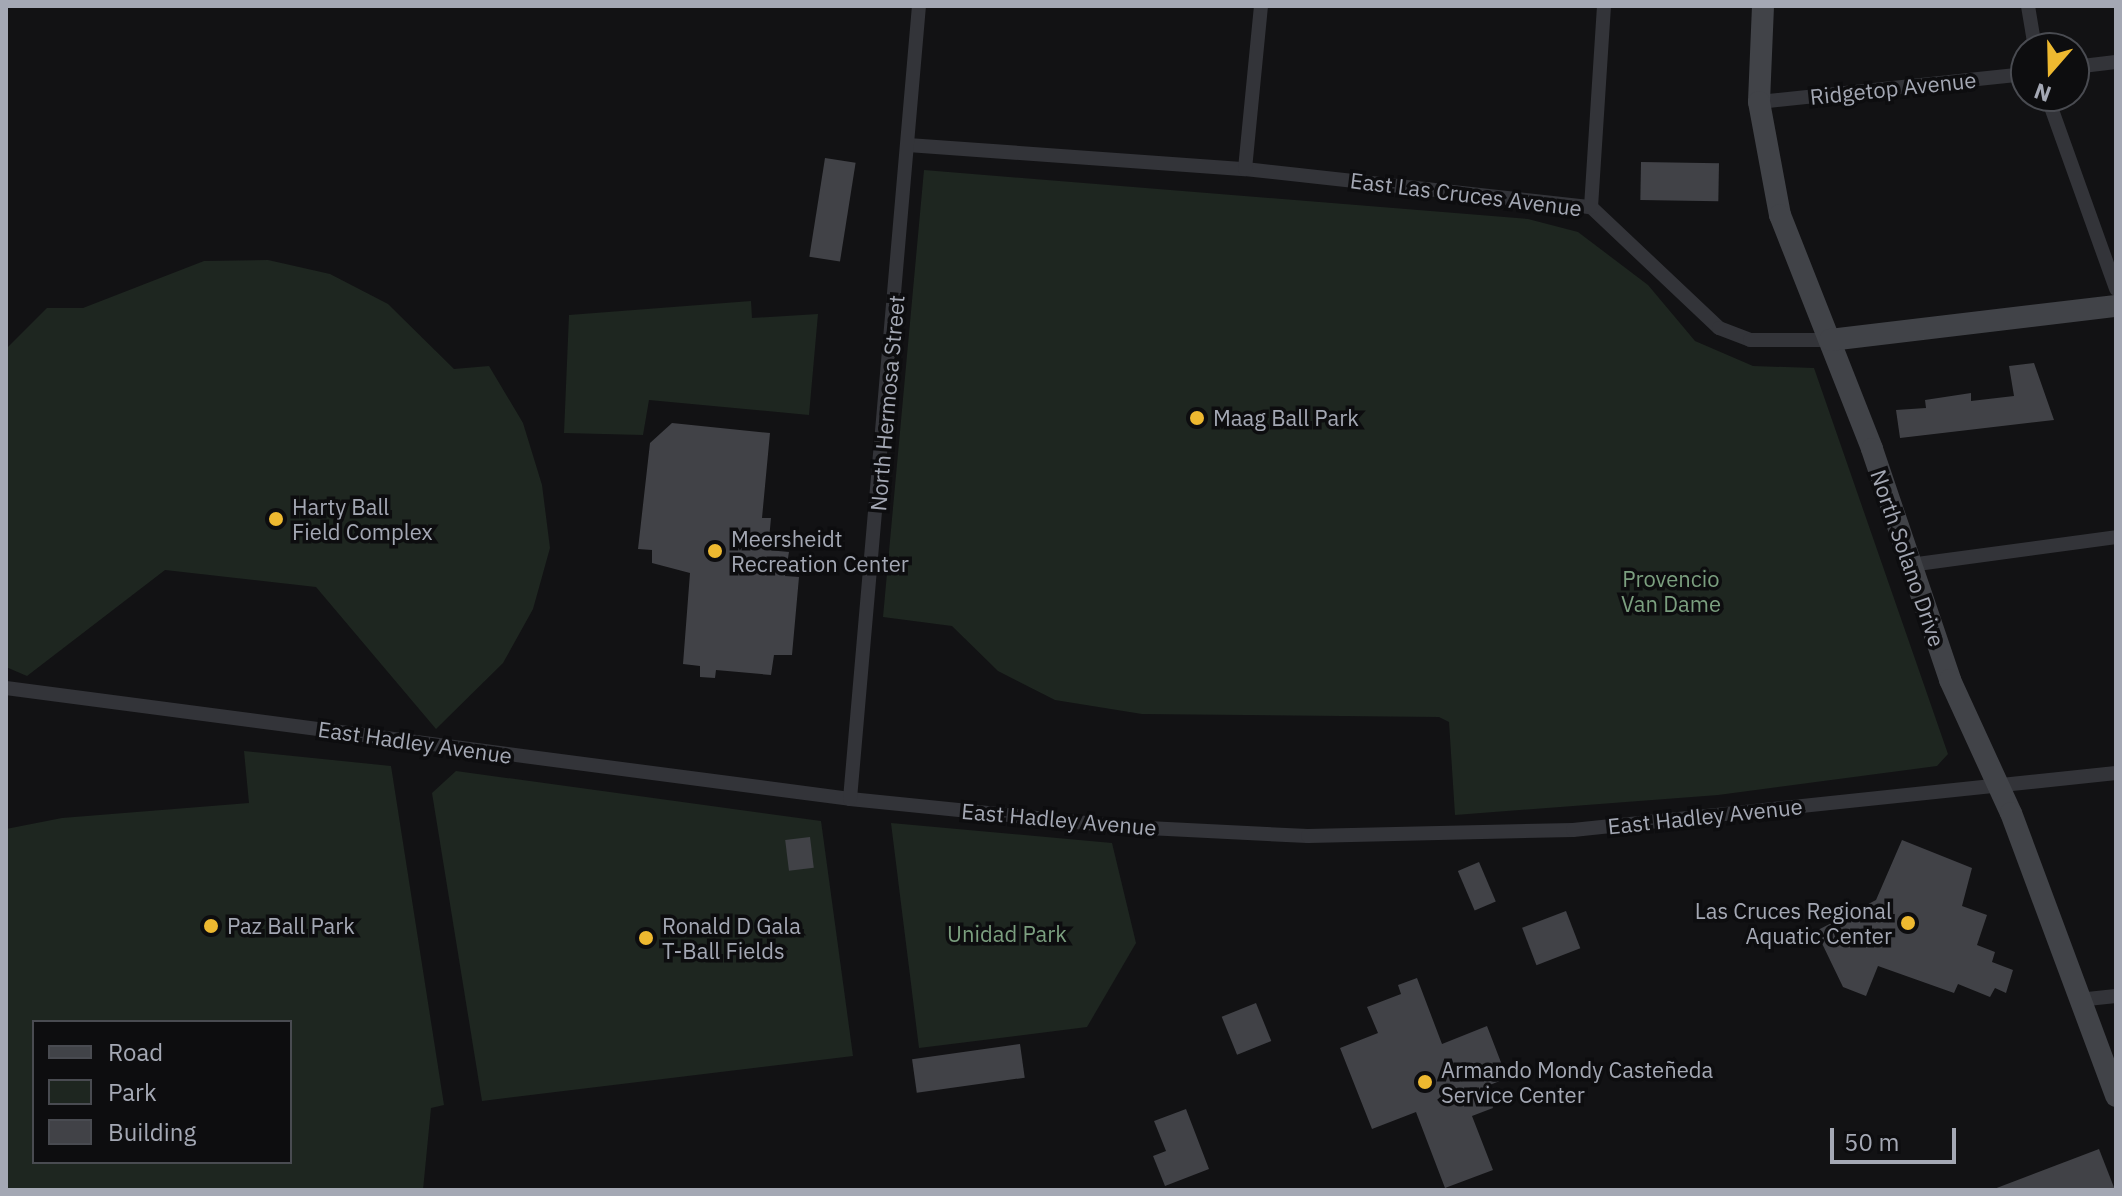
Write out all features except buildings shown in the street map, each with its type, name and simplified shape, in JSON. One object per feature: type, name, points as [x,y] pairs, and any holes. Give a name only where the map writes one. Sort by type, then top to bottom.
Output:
[{"type":"main road","name":"North Solano Drive","points":[[1763,6],[1759,102],[1780,215],[1830,340],[1950,680],[2011,813],[2116,1096]]},
{"type":"main road","name":"East Las Cruces Avenue","points":[[1830,340],[2116,306]]},
{"type":"street","name":"North Hermosa Street","points":[[850,799],[919,6]]},
{"type":"street","points":[[1245,169],[1261,6]]},
{"type":"street","points":[[1591,207],[1604,6]]},
{"type":"street","points":[[2028,6],[2032,32]]},
{"type":"street","points":[[2090,65],[2116,62]]},
{"type":"street","name":"Ridgetop Avenue","points":[[1759,102],[2010,76]]},
{"type":"street","points":[[2053,112],[2116,289]]},
{"type":"street","name":"East Las Cruces Avenue","points":[[908,145],[1245,169],[1591,207],[1719,328],[1750,340],[1830,340]]},
{"type":"street","points":[[1910,565],[2116,537]]},
{"type":"street","name":"East Hadley Avenue","points":[[6,688],[850,799],[1128,827],[1308,836],[1573,830],[2116,773]]},
{"type":"street","points":[[2078,1000],[2116,996]]},
{"type":"green space","name":"Provencio Van Dame","points":[[924,170],[1528,219],[1578,232],[1648,285],[1695,341],[1753,366],[1814,368],[1948,754],[1937,766],[1718,795],[1455,815],[1449,722],[1439,717],[1142,714],[1055,700],[998,671],[952,626],[883,617]]},
{"type":"green space","name":"Harty Ball Field Complex","points":[[268,260],[330,274],[388,304],[454,369],[489,366],[523,423],[542,485],[550,548],[533,609],[503,663],[436,729],[316,587],[165,570],[27,676],[6,667],[6,349],[47,308],[83,308],[204,261]]},
{"type":"green space","points":[[751,301],[752,318],[818,314],[809,415],[649,400],[643,435],[564,433],[569,315]]},
{"type":"green space","name":"Paz Ball Park","points":[[244,751],[391,766],[444,1105],[431,1108],[423,1190],[6,1190],[6,829],[62,818],[249,803]]},
{"type":"green space","name":"Ronald D Gala T-Ball Fields","points":[[456,771],[821,821],[853,1056],[482,1101],[432,793]]},
{"type":"green space","name":"Unidad Park","points":[[891,823],[1112,843],[1136,943],[1087,1027],[919,1048]]},
{"type":"place","name":"Maag Ball Park","points":[[1197,418]]},
{"type":"place","name":"Harty Ball Field Complex","points":[[276,519]]},
{"type":"place","name":"Meersheidt Recreation Center","points":[[715,551]]},
{"type":"place","name":"Las Cruces Regional Aquatic Center","points":[[1908,923]]},
{"type":"place","name":"Paz Ball Park","points":[[211,926]]},
{"type":"place","name":"Ronald D Gala T-Ball Fields","points":[[646,938]]},
{"type":"place","name":"Armando Mondy Casteñeda Service Center","points":[[1425,1082]]}]
